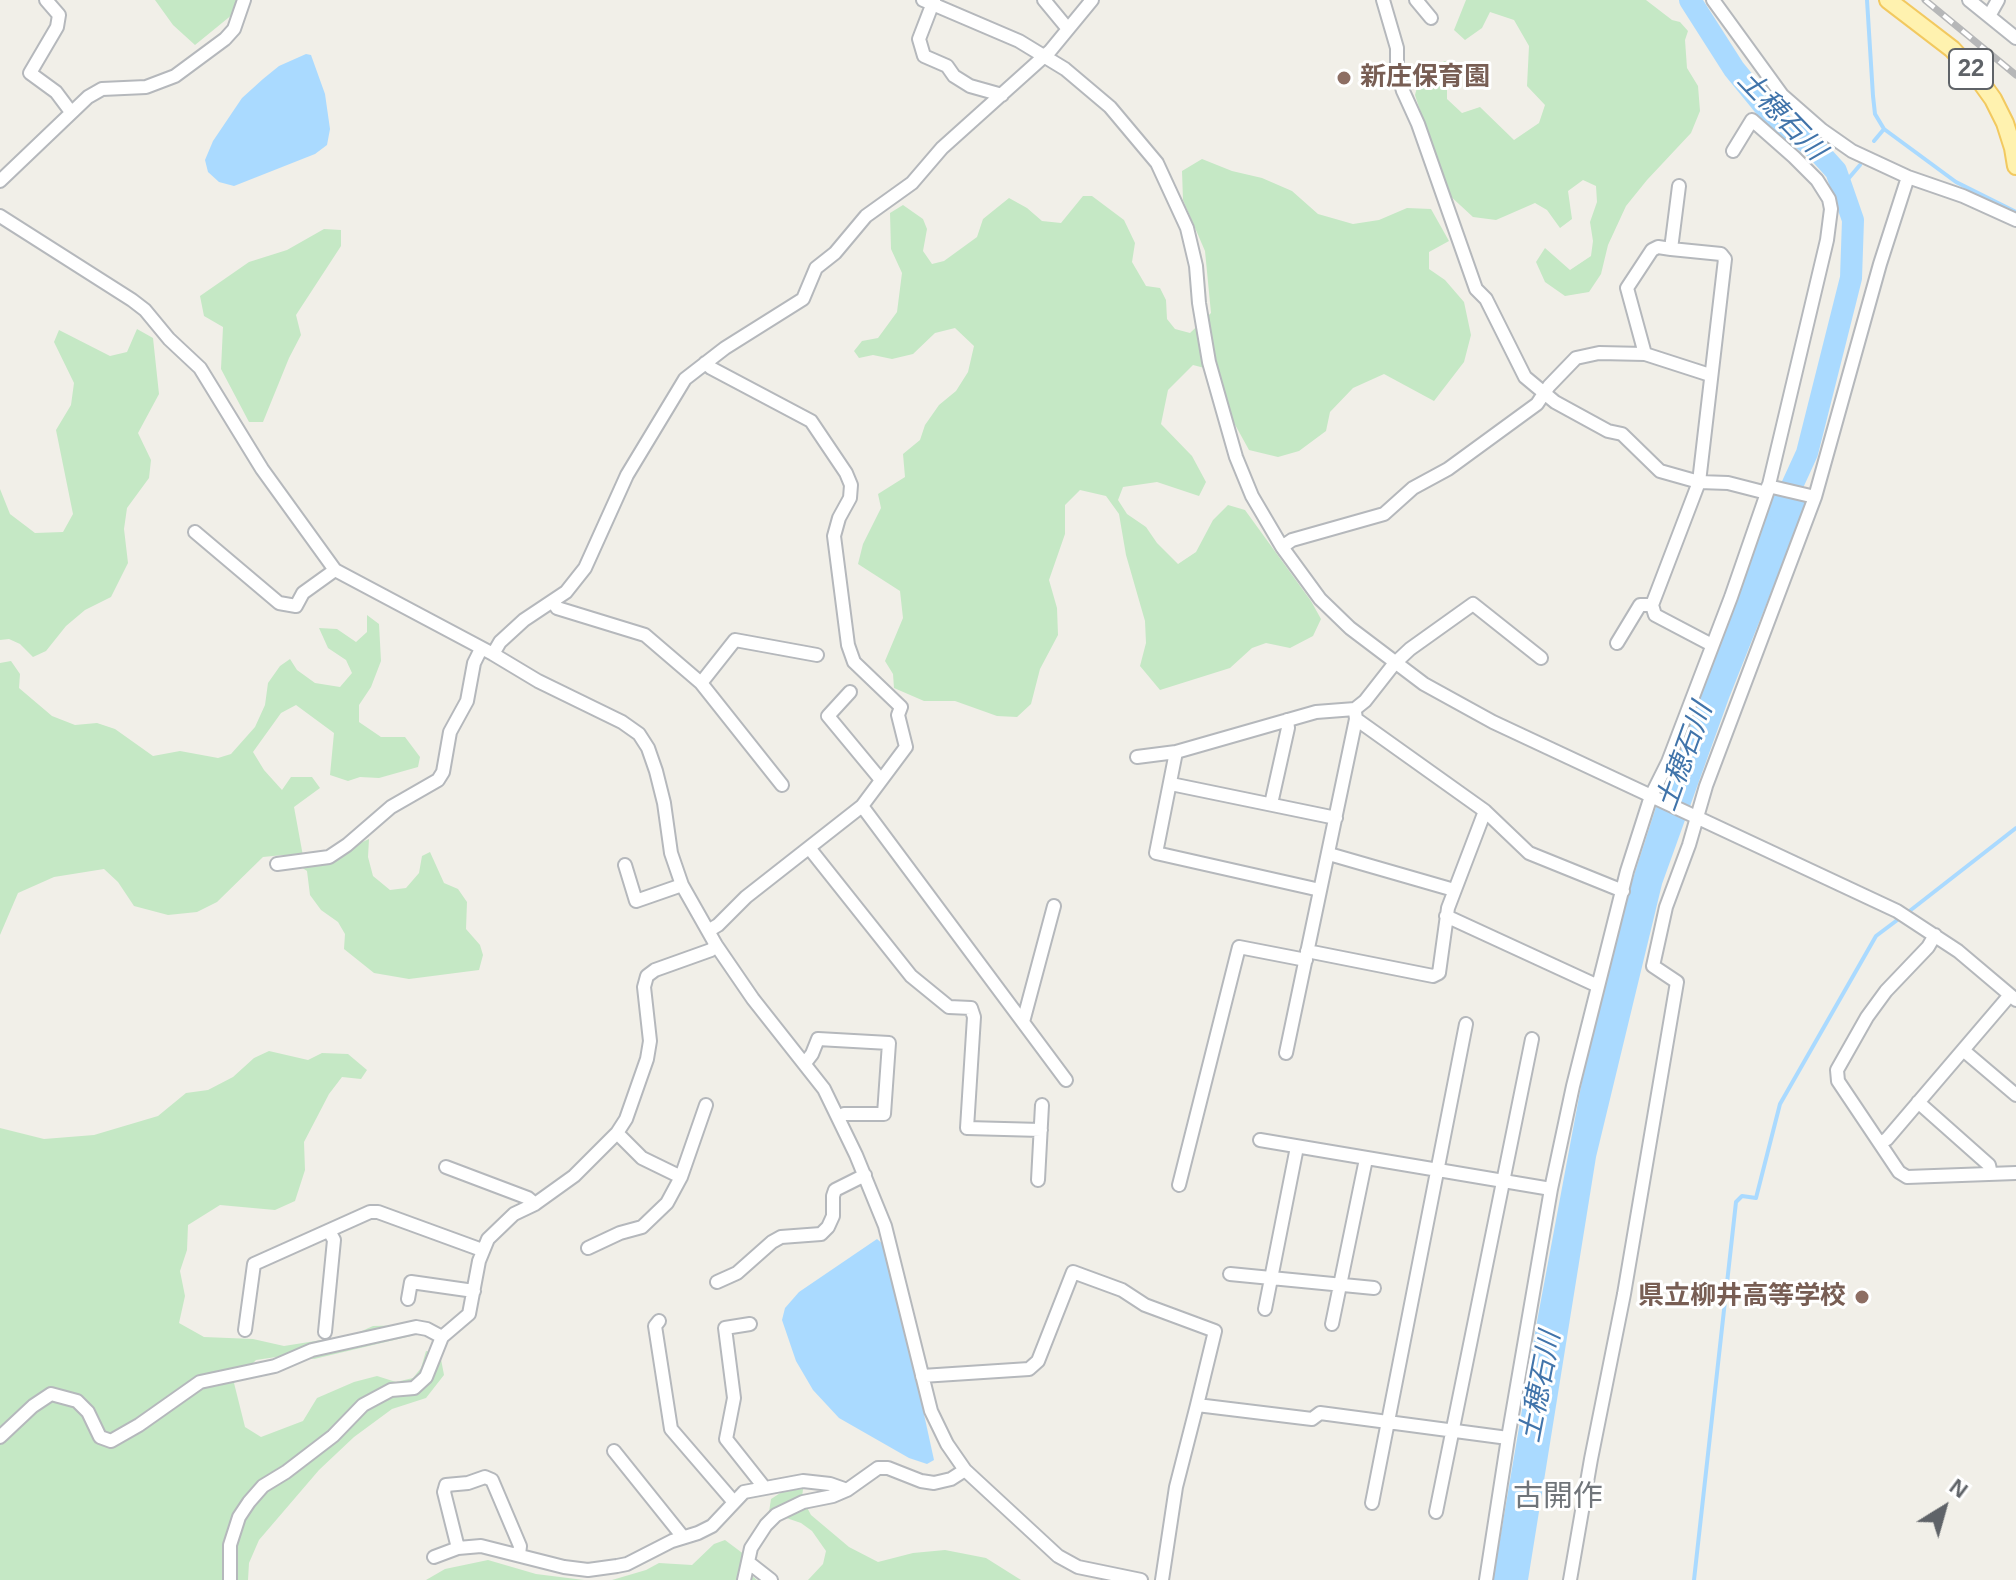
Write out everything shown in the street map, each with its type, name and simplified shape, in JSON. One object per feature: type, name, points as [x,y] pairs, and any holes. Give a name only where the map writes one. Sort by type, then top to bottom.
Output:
[{"type":"main road","name":"22","points":[[1888,0],[1952,49],[1975,74],[2005,123],[2016,166]]},
{"type":"street","points":[[46,0],[59,15],[57,27],[30,73],[56,92],[71,112]]},
{"type":"street","points":[[0,181],[71,112],[102,89],[146,87],[175,76],[225,39],[234,29],[244,0]]},
{"type":"street","points":[[1044,0],[1068,29]]},
{"type":"street","points":[[277,864],[329,857],[391,807],[438,780],[443,772],[450,732],[467,701],[474,663],[573,585],[585,568],[627,475],[685,379],[803,299],[816,268],[835,253],[859,223],[912,183],[942,148],[1045,56],[1092,0]]},
{"type":"street","points":[[1383,0],[1397,48],[1397,70],[1403,91],[1418,124],[1476,289],[1486,299],[1525,377],[1544,395],[1608,431],[1622,434],[1660,471],[1699,482],[1728,483],[1813,497]]},
{"type":"street","points":[[1416,0],[1431,18]]},
{"type":"street","points":[[1713,0],[1756,62],[1795,108],[1852,151],[2016,220]]},
{"type":"street","points":[[1969,0],[2016,38]]},
{"type":"street","points":[[1989,16],[1998,0]]},
{"type":"street","points":[[1002,95],[970,86],[954,76],[947,66],[924,56],[919,39],[930,1],[1019,41],[1065,69],[1110,107],[1157,163],[1187,228],[1196,266],[1209,362],[1236,457],[1252,496],[1282,547],[1320,599],[1394,664],[1424,684],[1483,717],[1902,914],[1935,935],[2013,998],[1963,1050],[1887,1139],[1880,1143]]},
{"type":"street","points":[[1486,1580],[1551,1189],[1598,986],[1623,891],[1653,796],[1770,489],[1814,299],[1831,209],[1829,199],[1817,180],[1752,120],[1733,151]]},
{"type":"street","points":[[1570,1580],[1624,1294],[1677,982],[1653,966],[1666,907],[1694,816],[1813,497],[1908,177]]},
{"type":"street","points":[[1671,249],[1679,186]]},
{"type":"street","points":[[0,216],[132,300],[200,368],[262,469],[335,570],[538,681],[622,722],[639,734],[656,771],[671,853],[682,885],[716,945],[766,1016],[824,1089],[865,1175],[885,1226],[936,1425],[965,1470],[1058,1556],[1078,1567],[1141,1580]]},
{"type":"street","points":[[1645,354],[1627,288],[1652,250],[1658,247],[1721,254],[1725,259],[1699,482],[1652,605],[1655,615],[1712,645]]},
{"type":"street","points":[[1282,547],[1292,540],[1384,514],[1413,488],[1448,469],[1537,404],[1549,386],[1576,358],[1599,353],[1645,354],[1710,375]]},
{"type":"street","points":[[705,363],[811,421],[851,485],[850,498],[834,536],[848,645],[854,662],[901,707],[898,715],[906,747],[862,806],[746,897],[708,931]]},
{"type":"street","points":[[195,532],[279,603],[296,606],[303,593],[335,570]]},
{"type":"street","points":[[553,601],[557,608],[645,635],[701,683],[782,785]]},
{"type":"street","points":[[1286,1053],[1356,714],[1394,664],[1473,604],[1541,658]]},
{"type":"street","points":[[1617,643],[1640,605],[1652,605]]},
{"type":"street","points":[[701,683],[735,640],[817,655]]},
{"type":"street","points":[[850,692],[828,716],[881,780]]},
{"type":"street","points":[[1137,757],[1176,752],[1316,712],[1356,714],[1485,811],[1529,853],[1623,891]]},
{"type":"street","points":[[1271,804],[1288,728],[1287,720]]},
{"type":"street","points":[[1176,752],[1156,853],[1320,890]]},
{"type":"street","points":[[1171,784],[1336,818]]},
{"type":"street","points":[[862,806],[1066,1080]]},
{"type":"street","points":[[1179,1185],[1239,947],[1433,976],[1439,973],[1446,916],[1485,811]]},
{"type":"street","points":[[810,849],[911,976],[949,1007],[971,1008],[974,1017],[967,1128],[1041,1130]]},
{"type":"street","points":[[1329,854],[1454,890]]},
{"type":"street","points":[[625,865],[636,901],[682,885]]},
{"type":"street","points":[[1023,1022],[1054,906]]},
{"type":"street","points":[[1446,916],[1598,986]]},
{"type":"street","points":[[1935,935],[1867,1017],[1837,1070],[1838,1081],[1899,1172],[1907,1177],[2016,1173]]},
{"type":"street","points":[[230,1580],[230,1545],[239,1517],[249,1502],[263,1486],[333,1436],[363,1405],[391,1390],[414,1388],[426,1377],[442,1337],[469,1314],[482,1250],[488,1239],[514,1214],[535,1204],[574,1176],[617,1133],[626,1119],[647,1059],[650,1041],[644,987],[647,976],[655,970],[711,950],[716,945]]},
{"type":"street","points":[[1372,1503],[1466,1024]]},
{"type":"street","points":[[805,1063],[818,1039],[889,1043],[884,1114],[844,1114],[838,1117]]},
{"type":"street","points":[[1436,1512],[1532,1039]]},
{"type":"street","points":[[1963,1050],[2016,1095]]},
{"type":"street","points":[[1918,1102],[1989,1165],[1991,1174]]},
{"type":"street","points":[[588,1248],[642,1227],[667,1203],[681,1177],[706,1105]]},
{"type":"street","points":[[1038,1180],[1042,1105]]},
{"type":"street","points":[[617,1133],[642,1158],[681,1177]]},
{"type":"street","points":[[1260,1140],[1551,1189]]},
{"type":"street","points":[[1265,1309],[1297,1147]]},
{"type":"street","points":[[1332,1324],[1366,1159]]},
{"type":"street","points":[[446,1167],[528,1198],[535,1204]]},
{"type":"street","points":[[717,1282],[737,1273],[781,1237],[821,1234],[833,1216],[835,1190],[865,1175]]},
{"type":"street","points":[[245,1330],[254,1264],[370,1212],[378,1212],[482,1250]]},
{"type":"street","points":[[325,1332],[334,1240],[329,1231]]},
{"type":"street","points":[[922,1376],[1029,1369],[1038,1361],[1073,1272],[1122,1290],[1145,1305],[1215,1331],[1176,1487],[1162,1580]]},
{"type":"street","points":[[1230,1274],[1374,1288]]},
{"type":"street","points":[[408,1299],[411,1282],[474,1291]]},
{"type":"street","points":[[659,1321],[655,1326],[671,1429],[733,1501]]},
{"type":"street","points":[[750,1324],[725,1328],[734,1398],[726,1439],[764,1487]]},
{"type":"street","points":[[0,1437],[33,1406],[51,1394],[77,1401],[88,1412],[100,1437],[111,1441],[200,1382],[275,1366],[312,1350],[416,1327],[442,1337]]},
{"type":"street","points":[[1197,1405],[1312,1419],[1320,1413],[1508,1438]]},
{"type":"street","points":[[614,1451],[683,1537]]},
{"type":"street","points":[[744,1580],[755,1540],[776,1515],[803,1502],[847,1490],[878,1468],[888,1468],[934,1483],[951,1479],[965,1470]]},
{"type":"street","points":[[458,1548],[444,1492],[446,1485],[468,1483],[485,1477],[492,1480],[520,1546],[519,1555]]},
{"type":"street","points":[[434,1557],[458,1548],[481,1546],[564,1567],[588,1570],[617,1566],[712,1526],[744,1492],[803,1481],[830,1484],[847,1490]]},
{"type":"street","points":[[748,1562],[771,1580]]},
{"type":"green space","points":[[155,0],[236,0],[233,14],[195,45],[173,25]]},
{"type":"green space","points":[[1466,0],[1646,0],[1672,20],[1680,22],[1688,31],[1685,40],[1687,68],[1698,86],[1700,111],[1691,133],[1626,206],[1608,245],[1601,274],[1589,292],[1565,296],[1545,282],[1536,262],[1545,248],[1570,270],[1591,256],[1593,241],[1590,222],[1597,202],[1596,186],[1583,180],[1568,191],[1572,219],[1560,228],[1547,210],[1535,203],[1496,220],[1473,217],[1447,193],[1415,95],[1421,72],[1445,61],[1455,68],[1447,86],[1447,99],[1462,113],[1480,107],[1514,140],[1539,123],[1545,105],[1527,86],[1529,46],[1514,20],[1490,12],[1482,28],[1465,40],[1454,30]]},
{"type":"green space","points":[[1202,159],[1262,178],[1292,191],[1318,214],[1353,224],[1379,220],[1407,208],[1431,209],[1449,241],[1429,252],[1429,269],[1445,280],[1464,302],[1471,335],[1464,362],[1434,401],[1384,374],[1353,388],[1330,412],[1326,431],[1299,451],[1278,457],[1249,450],[1233,421],[1216,371],[1193,365],[1168,390],[1161,424],[1192,456],[1206,482],[1199,496],[1157,482],[1123,487],[1118,500],[1127,514],[1146,527],[1178,564],[1196,552],[1213,520],[1228,505],[1245,510],[1321,619],[1313,636],[1290,648],[1266,643],[1252,648],[1230,668],[1160,690],[1140,666],[1146,643],[1145,621],[1126,555],[1119,514],[1106,496],[1080,490],[1065,505],[1065,534],[1049,580],[1057,608],[1058,635],[1040,669],[1031,704],[1017,717],[997,716],[955,701],[924,701],[894,688],[893,674],[885,661],[903,618],[900,591],[858,564],[863,544],[881,508],[878,494],[905,477],[903,454],[920,440],[925,425],[939,405],[956,391],[968,372],[974,346],[955,328],[935,333],[913,354],[892,359],[873,355],[859,358],[854,351],[862,341],[878,338],[897,312],[902,273],[891,249],[890,213],[903,205],[923,219],[927,229],[923,251],[932,264],[944,261],[977,237],[983,219],[1009,198],[1042,221],[1061,223],[1083,196],[1092,196],[1124,220],[1135,243],[1132,262],[1146,286],[1160,288],[1166,300],[1167,319],[1175,329],[1190,333],[1211,313],[1205,251],[1183,200],[1182,171]]},
{"type":"green space","points":[[324,229],[341,230],[341,246],[296,315],[301,335],[263,422],[249,422],[221,369],[223,327],[204,316],[200,296],[249,262],[287,250]]},
{"type":"green space","points":[[137,329],[153,338],[159,394],[138,433],[151,460],[149,478],[127,508],[124,529],[128,563],[111,597],[85,610],[66,626],[46,651],[33,657],[20,644],[9,639],[0,640],[0,489],[10,514],[35,533],[63,532],[73,514],[56,430],[71,405],[74,383],[54,342],[59,330],[110,356],[127,352]]},
{"type":"green space","points":[[367,615],[379,624],[381,661],[371,687],[359,705],[359,722],[381,737],[405,737],[420,757],[418,767],[379,778],[360,777],[348,781],[330,775],[334,733],[296,705],[281,713],[253,752],[282,790],[291,777],[312,777],[320,788],[294,807],[303,856],[315,864],[343,855],[369,839],[368,857],[373,876],[390,890],[406,888],[419,873],[422,856],[430,852],[444,883],[458,889],[467,902],[466,929],[480,945],[483,955],[479,970],[409,979],[374,973],[344,949],[345,934],[338,922],[321,910],[310,895],[307,871],[283,855],[263,857],[217,902],[197,912],[168,915],[134,906],[118,882],[104,869],[54,877],[18,893],[0,935],[0,663],[11,661],[20,674],[19,688],[52,716],[75,725],[97,723],[115,729],[153,756],[180,751],[218,758],[231,754],[255,727],[265,705],[268,683],[280,666],[290,659],[297,670],[315,683],[340,687],[352,673],[346,660],[328,648],[319,628],[337,629],[356,642],[367,632]]},
{"type":"green space","points":[[269,1051],[308,1060],[322,1053],[348,1054],[367,1070],[361,1079],[342,1077],[329,1094],[304,1142],[305,1170],[295,1201],[275,1210],[220,1205],[188,1225],[187,1250],[180,1271],[185,1296],[179,1323],[204,1337],[253,1339],[284,1346],[353,1335],[373,1326],[415,1325],[411,1336],[314,1359],[283,1356],[256,1360],[234,1383],[245,1427],[261,1437],[303,1421],[317,1398],[354,1382],[377,1376],[396,1382],[413,1378],[421,1368],[426,1351],[440,1354],[444,1375],[426,1398],[392,1409],[354,1437],[319,1470],[259,1540],[249,1563],[248,1580],[0,1580],[0,1128],[44,1139],[94,1135],[158,1116],[186,1093],[208,1090],[233,1077],[254,1058]]},
{"type":"green space","points":[[803,1489],[802,1498],[811,1515],[849,1547],[878,1562],[913,1553],[945,1550],[986,1558],[1021,1580],[808,1580],[823,1564],[826,1551],[812,1531],[801,1523],[769,1512],[771,1499],[785,1490]]},
{"type":"green space","points":[[725,1540],[745,1555],[750,1574],[757,1580],[612,1580],[659,1563],[692,1565],[714,1544]]},
{"type":"green space","points":[[488,1560],[536,1574],[584,1580],[426,1580],[445,1569]]},
{"type":"water","points":[[306,54],[311,55],[325,94],[330,129],[327,145],[315,154],[234,186],[219,182],[208,172],[205,160],[213,141],[242,98],[279,66]]},
{"type":"water","points":[[1773,495],[1807,502],[1729,698],[1662,884],[1596,1157],[1528,1580],[1493,1580],[1582,1081],[1608,969],[1664,782],[1751,561]]},
{"type":"water","points":[[877,1239],[884,1245],[899,1300],[934,1460],[927,1464],[909,1458],[839,1418],[813,1390],[796,1361],[782,1320],[785,1308],[799,1292]]},
{"type":"waterway","name":"土穂石川","points":[[1690,0],[1734,69],[1774,118],[1817,150],[1836,171],[1853,220],[1851,278],[1807,453],[1780,512]]},
{"type":"waterway","points":[[1867,0],[1875,114],[1884,129],[1956,182],[2016,212]]},
{"type":"waterway","points":[[1874,141],[1884,129]]},
{"type":"waterway","points":[[1843,185],[1860,165]]},
{"type":"waterway","points":[[1907,913],[2016,828]]},
{"type":"waterway","points":[[1694,1580],[1736,1202],[1742,1196],[1756,1198],[1780,1104],[1876,936],[1900,918]]},
{"type":"railway","points":[[1925,0],[2016,75]]},
{"type":"place","name":"新庄保育園","points":[[1344,78]]},
{"type":"place","name":"県立柳井高等学校","points":[[1862,1297]]},
{"type":"district","name":"古開作","points":[[1558,1498]]}]
